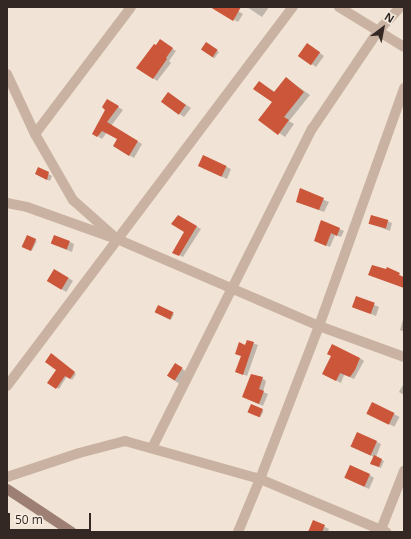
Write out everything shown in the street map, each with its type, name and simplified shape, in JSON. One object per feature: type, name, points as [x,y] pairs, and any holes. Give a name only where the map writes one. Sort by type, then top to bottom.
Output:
[{"type":"main road","points":[[7,489],[72,532]]},
{"type":"street","points":[[35,134],[130,7]]},
{"type":"street","points":[[7,386],[117,238],[293,7]]},
{"type":"street","points":[[339,7],[404,48]]},
{"type":"street","points":[[152,448],[312,128],[378,32],[400,7]]},
{"type":"street","points":[[7,74],[35,134],[73,200],[117,238]]},
{"type":"street","points":[[238,532],[319,326],[404,88]]},
{"type":"street","points":[[7,204],[27,207],[117,238],[319,326],[404,357]]},
{"type":"street","points":[[7,477],[79,453],[125,441],[260,479],[383,531],[404,471]]},
{"type":"building","points":[[210,7],[241,7],[233,21]]},
{"type":"building","points":[[160,39],[173,48],[153,79],[136,68],[154,44],[156,45]]},
{"type":"building","points":[[206,42],[218,50],[213,57],[201,49]]},
{"type":"building","points":[[307,43],[320,52],[311,65],[298,56]]},
{"type":"building","points":[[286,77],[304,92],[284,117],[289,120],[278,135],[258,120],[272,102],[253,89],[259,81],[274,92]]},
{"type":"building","points":[[168,92],[186,105],[179,115],[161,102]]},
{"type":"building","points":[[107,99],[119,106],[107,122],[138,141],[129,156],[113,146],[117,139],[102,131],[97,137],[92,134],[105,110],[102,107]]},
{"type":"building","points":[[203,155],[227,166],[221,177],[198,166]]},
{"type":"building","points":[[38,167],[49,172],[47,180],[35,174]]},
{"type":"building","points":[[300,188],[324,198],[319,210],[296,202]]},
{"type":"building","points":[[178,215],[197,226],[179,256],[172,253],[184,232],[171,224]]},
{"type":"building","points":[[371,215],[388,220],[386,229],[369,224]]},
{"type":"building","points":[[321,220],[340,228],[337,236],[331,233],[326,246],[314,241]]},
{"type":"building","points":[[27,235],[36,239],[31,251],[22,247]]},
{"type":"building","points":[[54,235],[70,241],[67,249],[51,243]]},
{"type":"building","points":[[372,265],[386,269],[387,267],[400,273],[399,275],[404,277],[404,288],[368,275]]},
{"type":"building","points":[[54,269],[69,278],[61,290],[47,281]]},
{"type":"building","points":[[356,296],[375,303],[371,314],[352,307]]},
{"type":"building","points":[[158,305],[173,312],[170,319],[155,312]]},
{"type":"building","points":[[247,340],[254,342],[243,375],[235,372],[241,356],[235,354],[239,342],[245,345]]},
{"type":"building","points":[[332,344],[360,358],[350,377],[340,373],[336,381],[322,374],[331,356],[327,354]]},
{"type":"building","points":[[51,353],[75,372],[70,379],[65,376],[56,389],[47,383],[56,370],[45,362]]},
{"type":"building","points":[[175,363],[183,368],[175,380],[167,376]]},
{"type":"building","points":[[251,374],[263,377],[259,389],[264,391],[259,404],[242,397]]},
{"type":"building","points":[[372,402],[394,413],[389,425],[366,414]]},
{"type":"building","points":[[251,404],[263,409],[259,417],[247,412]]},
{"type":"building","points":[[357,432],[377,441],[371,456],[350,447]]},
{"type":"building","points":[[374,455],[382,459],[379,467],[370,464]]},
{"type":"building","points":[[350,465],[370,474],[364,487],[344,478]]},
{"type":"building","points":[[313,520],[325,525],[322,532],[308,532]]}]
